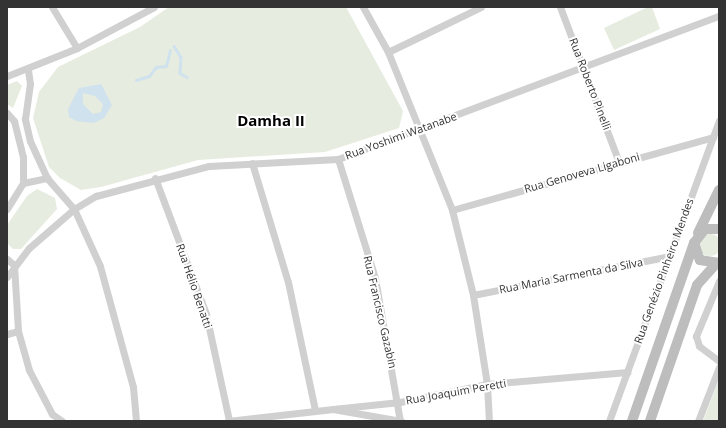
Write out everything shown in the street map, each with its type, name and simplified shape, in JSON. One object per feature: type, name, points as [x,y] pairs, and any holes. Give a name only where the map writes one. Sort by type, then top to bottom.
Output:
[{"type":"street","points":[[52,7],[78,48]]},
{"type":"street","points":[[7,76],[78,48],[154,7]]},
{"type":"street","points":[[363,7],[388,52],[452,210],[473,295],[487,384],[489,421]]},
{"type":"street","points":[[388,52],[481,7]]},
{"type":"street","name":"Rua Roberto Pinelli","points":[[560,7],[585,67],[619,162]]},
{"type":"street","name":"Rua Yoshimi Watanabe","points":[[7,277],[14,265],[74,209],[96,196],[155,178],[209,166],[338,159],[420,130],[719,16]]},
{"type":"street","points":[[28,69],[25,119],[36,159],[47,178],[74,209],[100,266],[133,387],[136,421]]},
{"type":"street","points":[[7,113],[14,120],[23,157],[23,183],[7,209]]},
{"type":"street","name":"Rua Genézio Pinheiro Mendes","points":[[609,421],[719,121]]},
{"type":"street","name":"Rua Genoveva Ligaboni","points":[[452,210],[619,162],[713,138]]},
{"type":"street","name":"Rua Francisco Gazabin","points":[[338,159],[375,278],[400,402],[401,421]]},
{"type":"street","points":[[252,163],[288,282],[315,410]]},
{"type":"street","points":[[23,183],[47,178]]},
{"type":"street","name":"Rua Hélio Benatti","points":[[155,178],[206,314],[228,421]]},
{"type":"street","points":[[718,263],[697,285],[650,420],[634,417],[663,337],[695,240],[719,191]]},
{"type":"street","points":[[695,240],[705,229],[719,229]]},
{"type":"street","points":[[695,240],[700,260],[718,263]]},
{"type":"street","name":"Rua Maria Sarmenta da Silva","points":[[473,295],[670,256]]},
{"type":"street","points":[[7,259],[14,265],[18,331],[29,370],[52,414],[62,421]]},
{"type":"street","points":[[719,281],[696,336],[698,346],[719,361]]},
{"type":"street","points":[[7,334],[18,331]]},
{"type":"street","points":[[663,337],[678,343]]},
{"type":"street","points":[[698,421],[719,367]]},
{"type":"street","name":"Rua Joaquim Peretti","points":[[333,409],[400,402],[487,384],[627,372]]},
{"type":"street","points":[[228,421],[333,409],[401,421]]},
{"type":"shaded area","points":[[169,7],[346,7],[403,111],[399,128],[325,152],[198,160],[101,187],[81,190],[60,178],[49,167],[33,118],[39,92],[58,67],[140,27]]},
{"type":"shaded area","points":[[648,7],[652,7],[660,29],[614,50],[604,28]]},
{"type":"shaded area","points":[[17,81],[22,86],[13,108],[7,104],[7,85]]},
{"type":"shaded area","points":[[37,189],[55,198],[57,209],[21,249],[13,249],[7,243],[7,225],[27,196]]},
{"type":"shaded area","points":[[710,234],[718,237],[721,245],[718,253],[710,256],[702,253],[699,245],[702,237]]},
{"type":"shaded area","points":[[719,379],[719,421],[703,421]]},
{"type":"water","points":[[101,84],[112,105],[104,118],[94,123],[76,121],[69,117],[68,109],[79,88]],"holes":[[[83,93],[95,96],[103,104],[101,112],[93,114],[83,104]]]},
{"type":"waterway","points":[[174,46],[181,57],[180,73],[187,77]]},
{"type":"waterway","points":[[136,80],[149,76],[156,67],[166,66],[170,50]]},
{"type":"district","name":"Damha II","points":[[271,121]]}]
